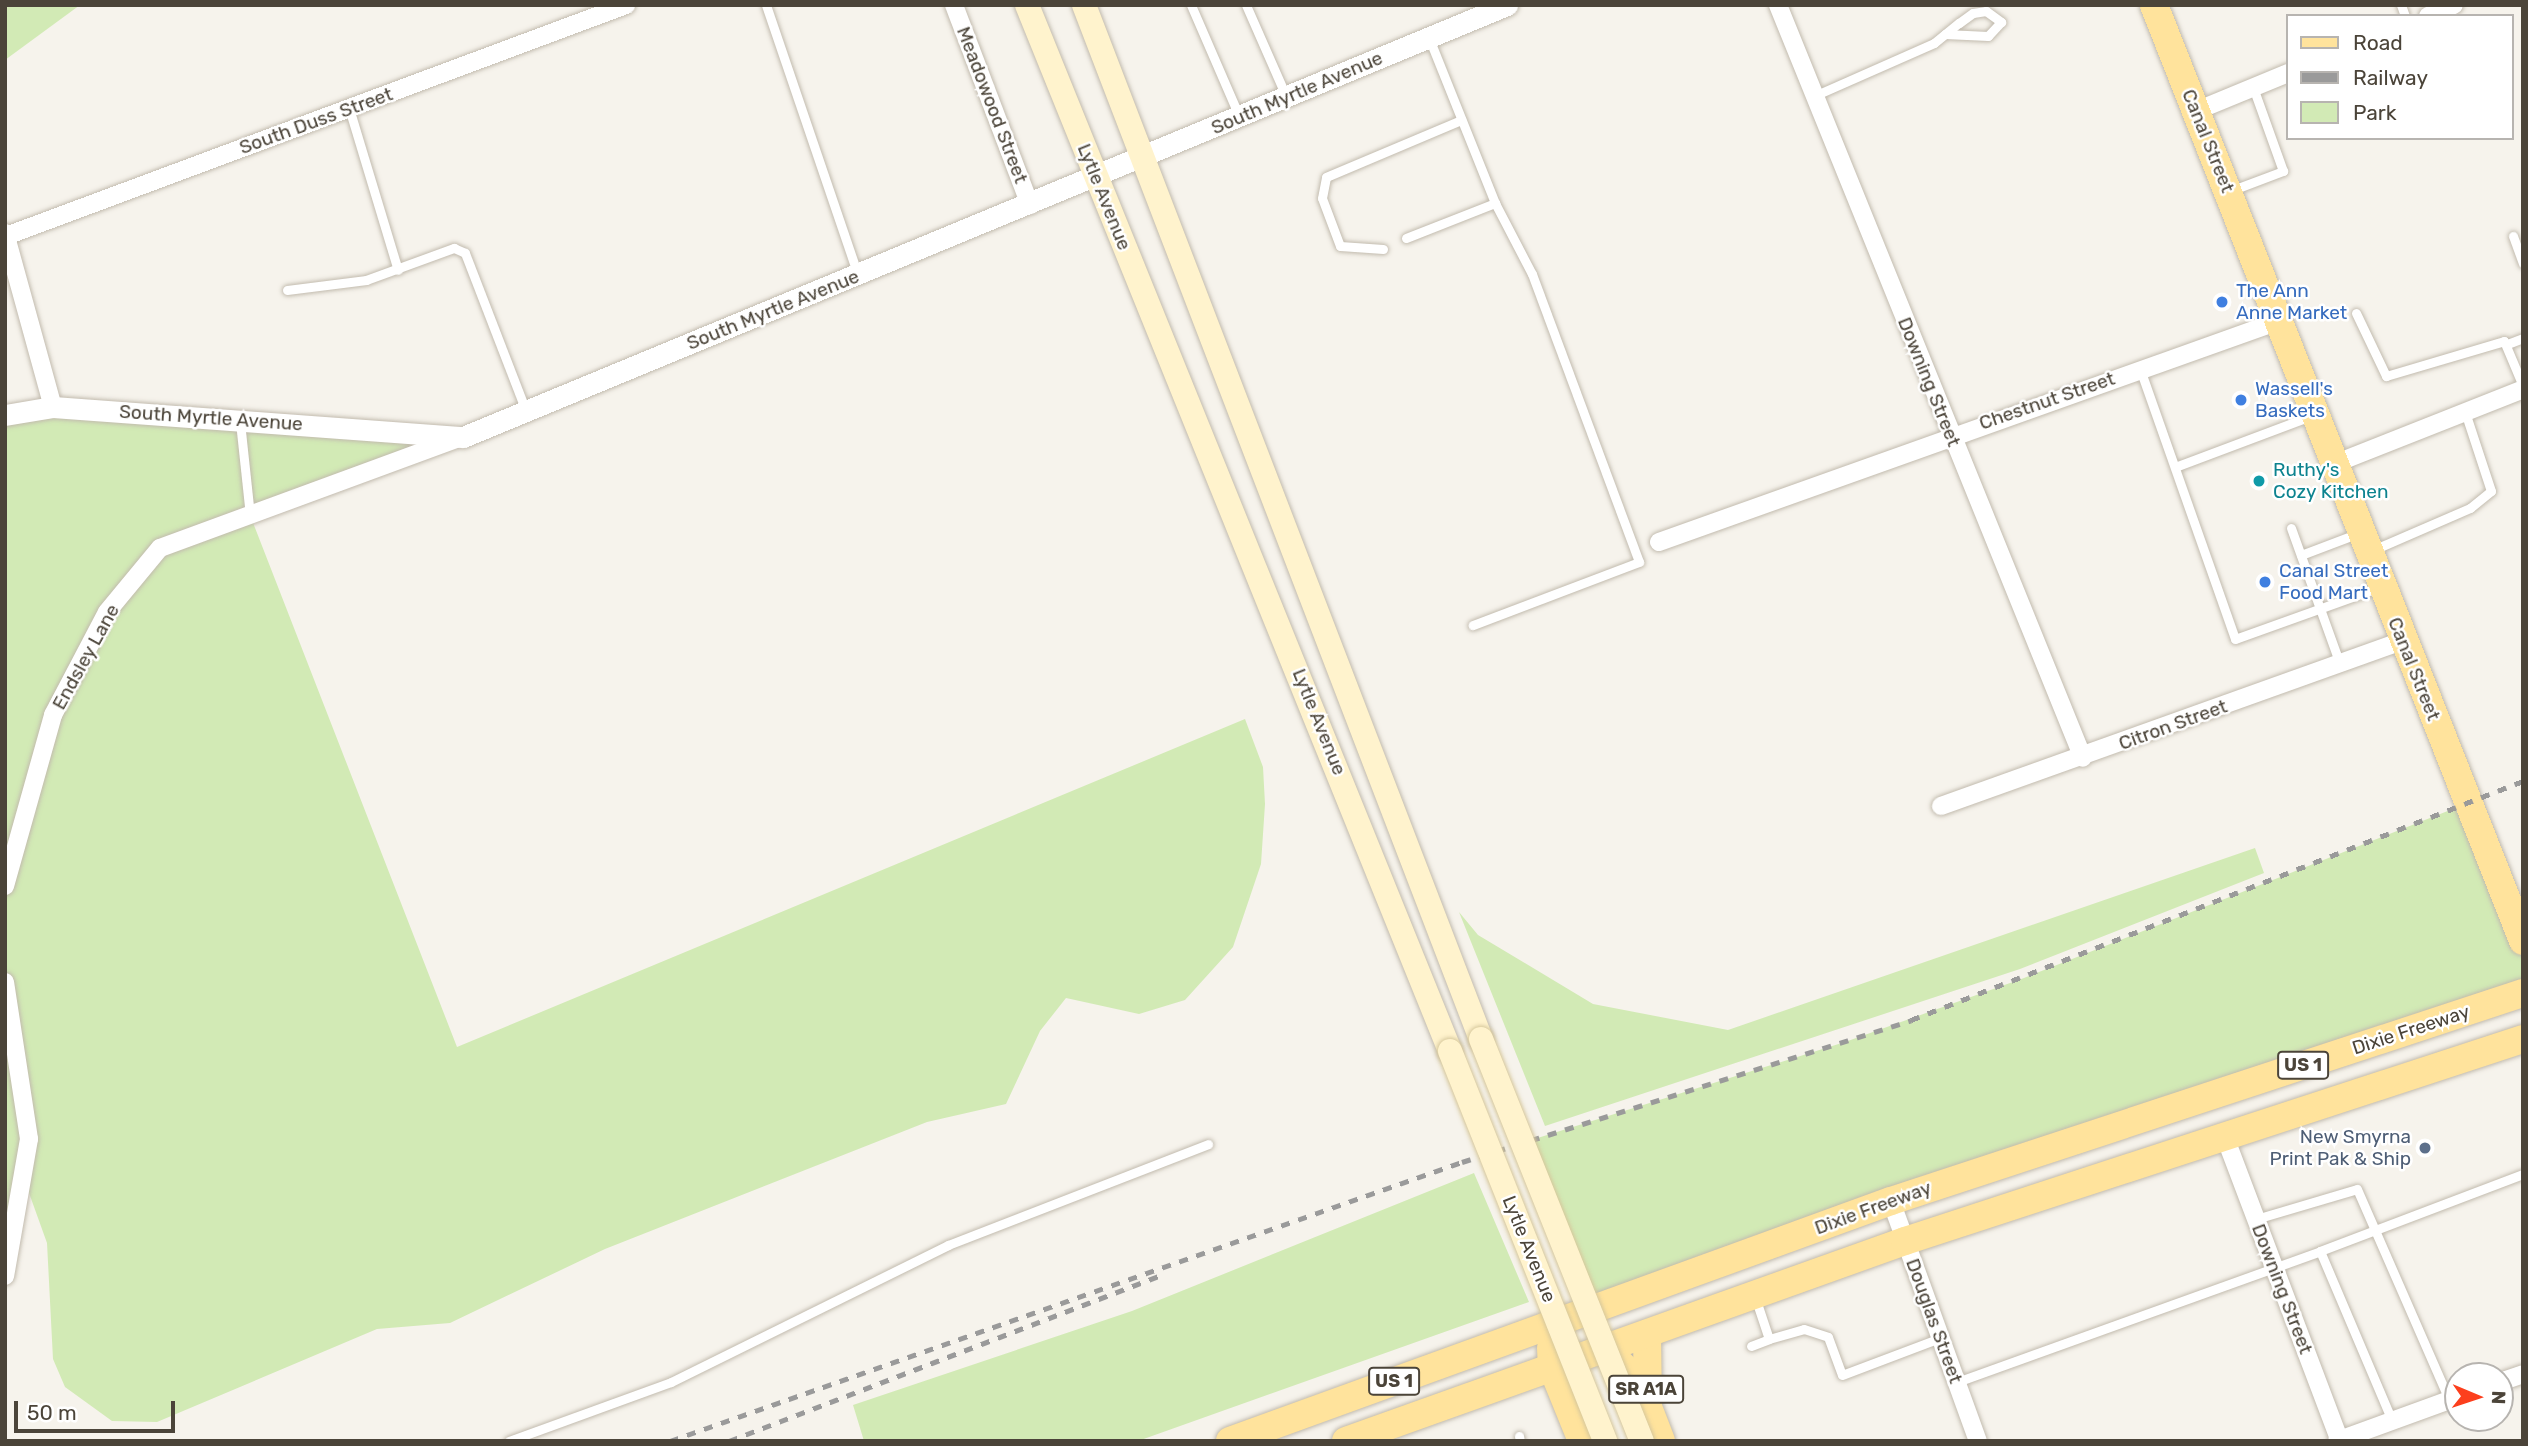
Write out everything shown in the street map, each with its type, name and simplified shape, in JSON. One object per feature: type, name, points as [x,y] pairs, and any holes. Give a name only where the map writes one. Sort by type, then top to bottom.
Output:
[{"type":"main road","name":"Lytle Avenue","points":[[1027,5],[1605,1441]]},
{"type":"main road","name":"Lytle Avenue","points":[[1084,5],[1481,1039],[1642,1441]]},
{"type":"main road","name":"Canal Street","points":[[2154,5],[2523,941]]},
{"type":"main road","name":"Dixie Freeway","points":[[1230,1441],[1891,1201],[2523,993]]},
{"type":"main road","name":"US 1","points":[[1346,1441],[1905,1241],[2523,1039]]},
{"type":"main road","points":[[1582,1441],[1552,1367],[1558,1322],[1606,1348],[1648,1408]]},
{"type":"main road","name":"SR A1A","points":[[1647,1334],[1648,1408],[1661,1441]]},
{"type":"street","name":"South Duss Street","points":[[6,235],[626,5]]},
{"type":"street","name":"Meadowood Street","points":[[954,5],[1030,205]]},
{"type":"street","name":"South Myrtle Avenue","points":[[5,415],[53,407],[463,437],[1030,205],[1507,5]]},
{"type":"street","name":"Downing Street","points":[[1778,5],[2083,758]]},
{"type":"street","points":[[2433,14],[2454,5]]},
{"type":"street","points":[[2196,111],[2286,74]]},
{"type":"street","points":[[6,235],[53,407]]},
{"type":"street","name":"Chestnut Street","points":[[1659,542],[1950,435],[2279,321]]},
{"type":"street","points":[[2334,464],[2523,388]]},
{"type":"street","name":"Endsley Lane","points":[[5,886],[53,715],[107,612],[160,548],[463,437]]},
{"type":"street","name":"Citron Street","points":[[1941,806],[2083,758],[2403,641]]},
{"type":"street","points":[[5,982],[29,1139],[5,1276]]},
{"type":"street","name":"Downing Street","points":[[2225,1137],[2339,1440]]},
{"type":"street","name":"Douglas Street","points":[[1891,1201],[1978,1441]]},
{"type":"street","points":[[2339,1440],[2444,1403]]},
{"type":"lane","points":[[766,5],[858,275]]},
{"type":"lane","points":[[1191,5],[1239,117]]},
{"type":"lane","points":[[1246,5],[1286,97]]},
{"type":"lane","points":[[1814,96],[1945,34],[1973,13],[1986,11],[2001,22],[1987,36],[1945,34]]},
{"type":"lane","points":[[1429,38],[1495,203],[1532,274],[1639,562],[1473,625]]},
{"type":"lane","points":[[2228,191],[2283,171],[2253,88]]},
{"type":"lane","points":[[349,108],[398,270]]},
{"type":"lane","points":[[1383,249],[1340,246],[1322,198],[1326,177],[1461,120]]},
{"type":"lane","points":[[1406,238],[1495,203]]},
{"type":"lane","points":[[2513,236],[2523,263]]},
{"type":"lane","points":[[287,290],[398,270],[454,248],[464,253],[526,411]]},
{"type":"lane","points":[[2356,313],[2381,370],[2392,379],[2498,341],[2510,343],[2523,338]]},
{"type":"lane","points":[[2510,343],[2523,388]]},
{"type":"lane","points":[[2140,369],[2235,639],[2382,586]]},
{"type":"lane","points":[[2301,555],[2365,542],[2470,508],[2491,491],[2493,480],[2465,412]]},
{"type":"lane","points":[[2175,467],[2315,414]]},
{"type":"lane","points":[[240,420],[250,515]]},
{"type":"lane","points":[[2291,528],[2340,664]]},
{"type":"lane","points":[[509,1441],[671,1382],[948,1245],[1209,1144]]},
{"type":"lane","points":[[1957,1382],[2275,1269],[2523,1174]]},
{"type":"lane","points":[[2256,1219],[2348,1188],[2364,1197],[2444,1377]]},
{"type":"lane","points":[[2320,1251],[2392,1421]]},
{"type":"lane","points":[[1755,1295],[1769,1339]]},
{"type":"lane","points":[[1751,1346],[1804,1329],[1828,1337],[1842,1375],[1940,1338]]},
{"type":"green space","points":[[5,5],[80,5],[5,60]]},
{"type":"green space","points":[[5,415],[463,437],[250,515],[457,1047],[1245,719],[1263,767],[1265,804],[1261,864],[1233,947],[1185,1000],[1139,1014],[1066,998],[1040,1031],[1006,1104],[927,1122],[605,1249],[450,1323],[377,1329],[157,1422],[112,1421],[65,1387],[53,1359],[47,1243],[24,1179],[5,1276]]},
{"type":"green space","points":[[2468,803],[2523,941],[2523,993],[1595,1309],[1522,1143],[1845,1042],[2024,978]]},
{"type":"green space","points":[[2255,848],[2264,873],[2020,969],[1545,1126],[1459,912],[1478,935],[1593,1004],[1728,1030]]},
{"type":"green space","points":[[1474,1173],[1529,1302],[1138,1441],[864,1441],[853,1405],[1132,1311]]},
{"type":"railway","points":[[670,1441],[1462,1162],[1911,1020],[2523,781]]},
{"type":"railway","points":[[729,1441],[1165,1274]]},
{"type":"place","name":"The Ann Anne Market","points":[[2222,302]]},
{"type":"place","name":"Wassell's Baskets","points":[[2241,400]]},
{"type":"place","name":"Ruthy's Cozy Kitchen","points":[[2259,481]]},
{"type":"place","name":"Canal Street Food Mart","points":[[2265,582]]},
{"type":"place","name":"New Smyrna Print Pak & Ship","points":[[2425,1148]]}]
